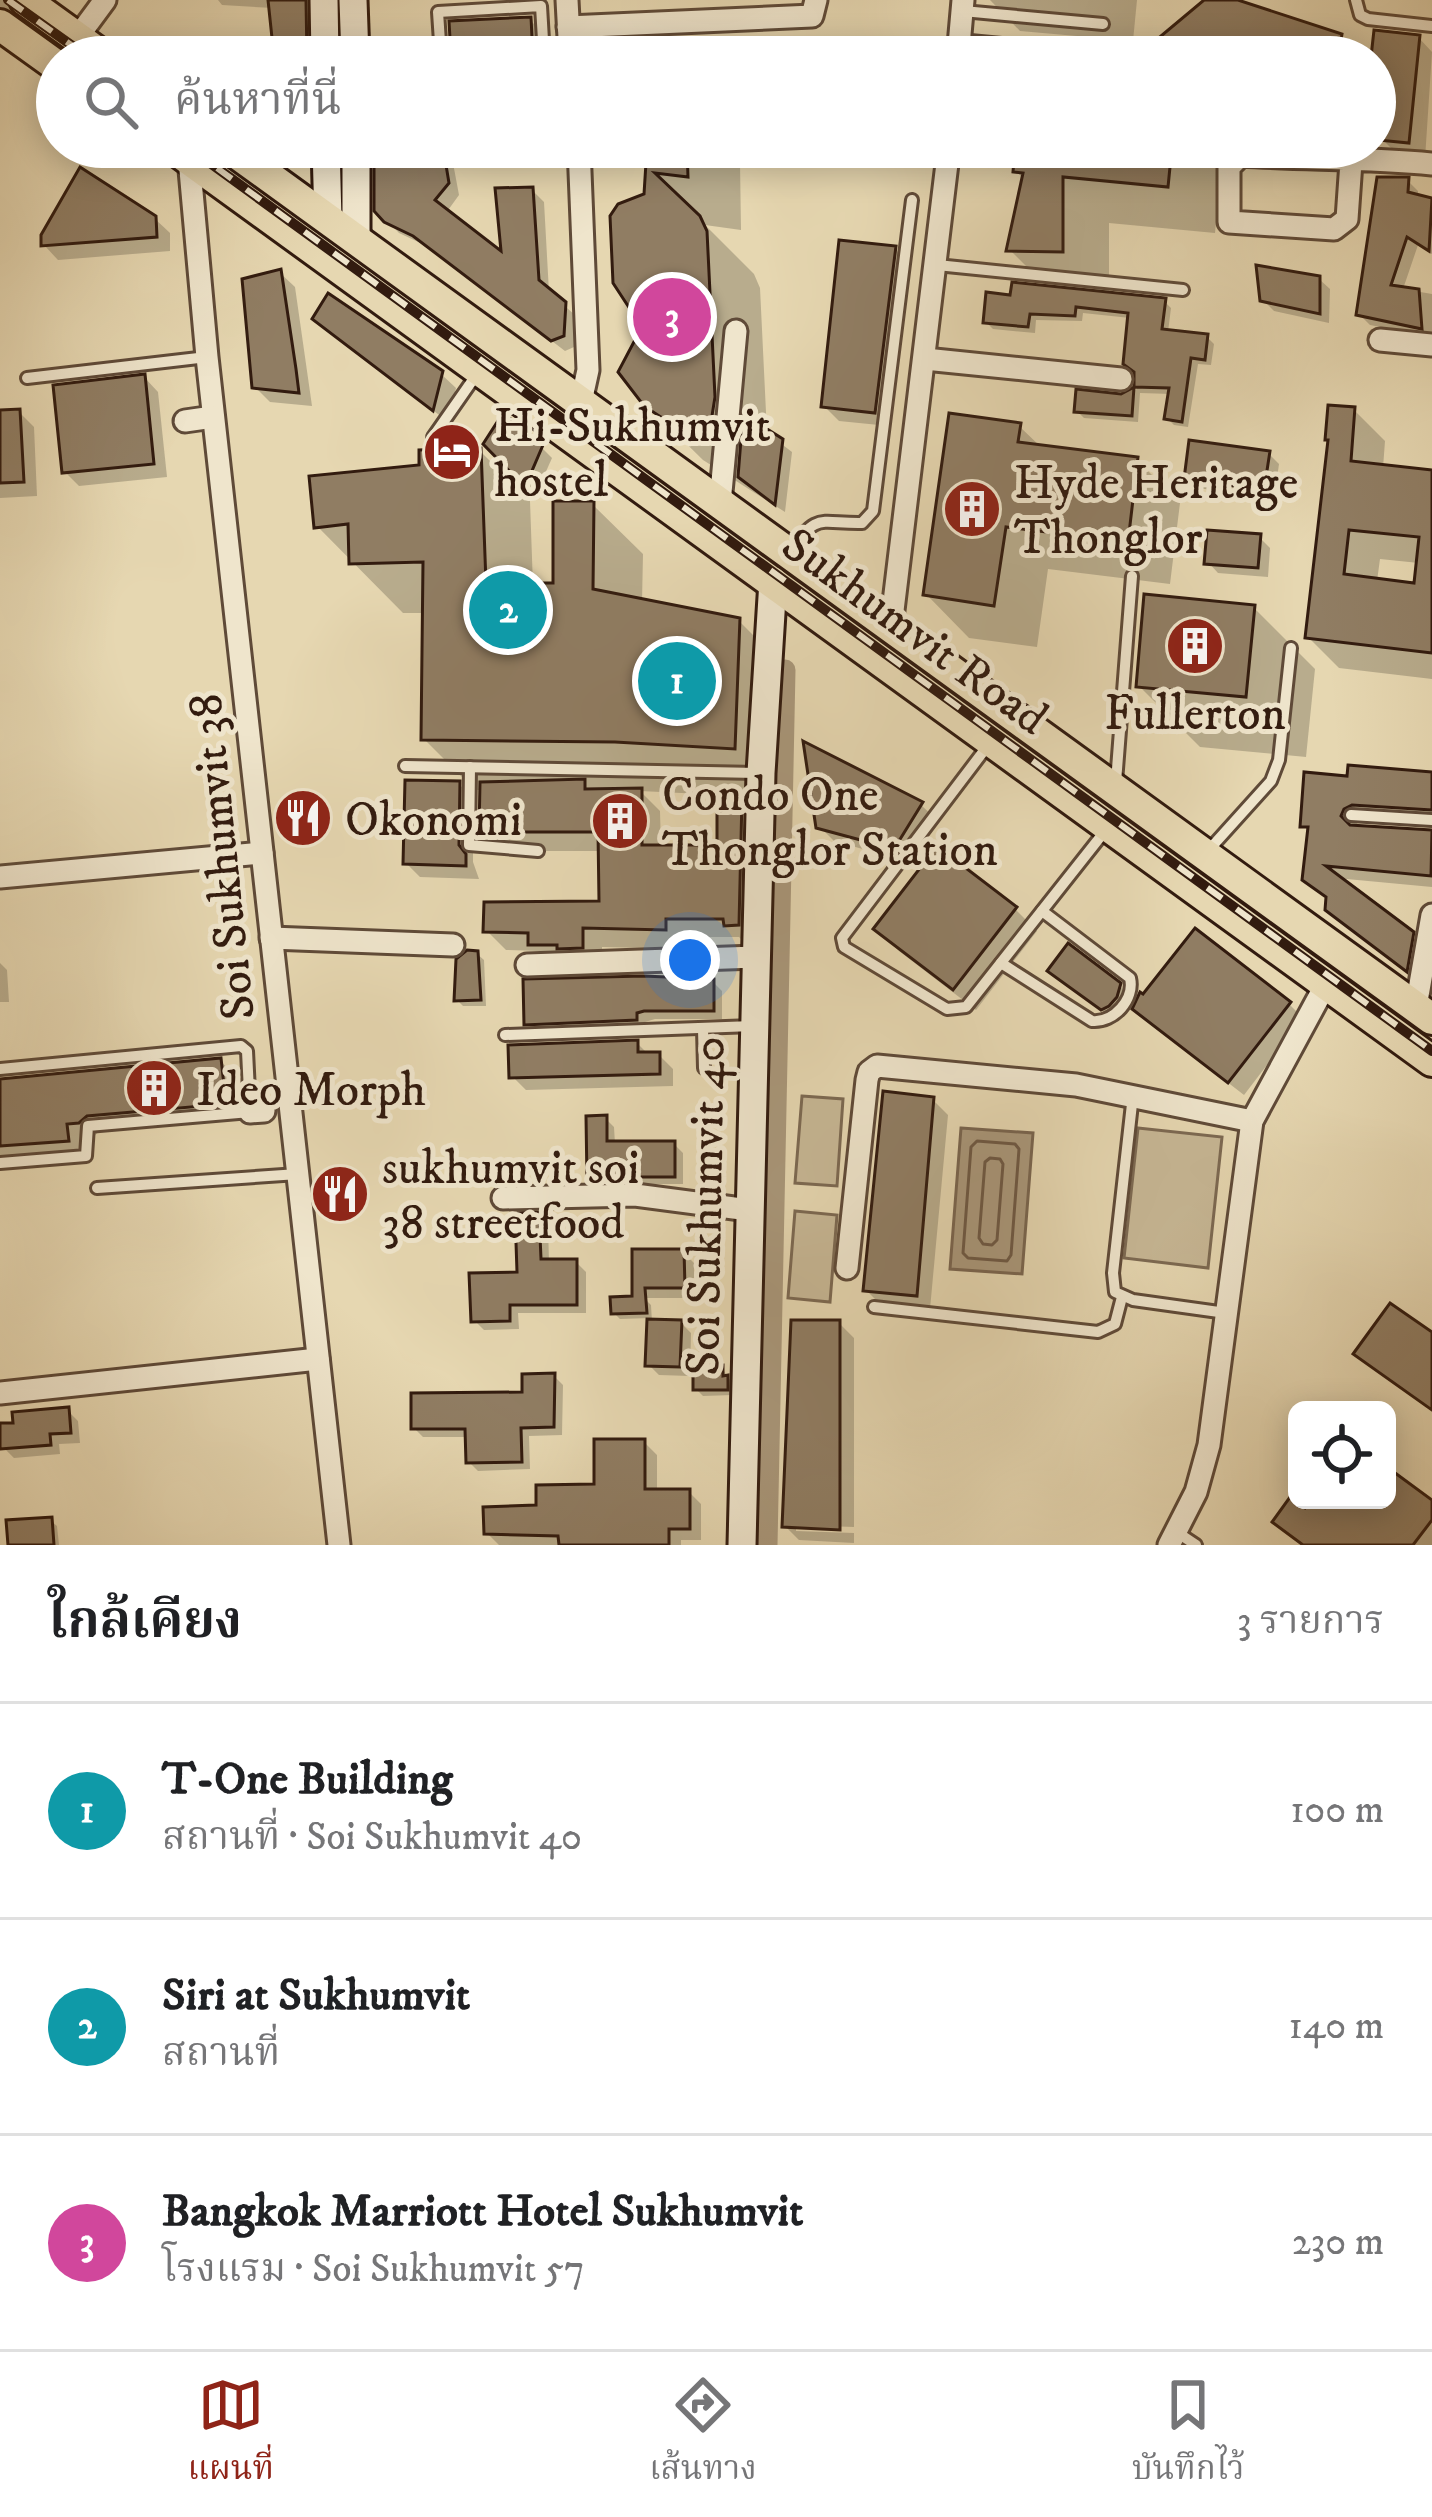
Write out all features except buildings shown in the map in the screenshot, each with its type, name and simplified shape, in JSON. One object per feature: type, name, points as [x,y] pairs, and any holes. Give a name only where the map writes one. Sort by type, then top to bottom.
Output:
[{"type":"main road","points":[[25,0],[74,36]]},
{"type":"main road","points":[[0,25],[36,51]]},
{"type":"main road","name":"Sukhumvit Road","points":[[201,168],[1432,1061]]},
{"type":"main road","name":"Sukhumvit Road","points":[[257,168],[1424,1013]]},
{"type":"main road","points":[[307,244],[328,219]]},
{"type":"main road","points":[[340,268],[356,239]]},
{"type":"main road","points":[[773,581],[789,553]]},
{"type":"main road","points":[[1396,1035],[1424,1013]]},
{"type":"street","points":[[78,36],[105,0]]},
{"type":"street","points":[[324,0],[325,36]]},
{"type":"street","points":[[353,0],[354,36]]},
{"type":"street","points":[[567,0],[569,36]]},
{"type":"street","points":[[568,27],[812,16],[816,0]]},
{"type":"street","points":[[959,36],[963,6]]},
{"type":"street","points":[[1396,160],[1432,164]]},
{"type":"street","name":"Soi Sukhumvit 38","points":[[182,168],[339,1545]]},
{"type":"street","points":[[327,168],[328,219]]},
{"type":"street","points":[[356,168],[356,239]]},
{"type":"street","points":[[580,168],[588,370],[580,402]]},
{"type":"street","points":[[891,627],[947,168]]},
{"type":"street","points":[[1229,168],[1229,222],[1334,230],[1347,219],[1351,168]]},
{"type":"street","points":[[720,503],[736,331]]},
{"type":"street","points":[[1380,340],[1432,345]]},
{"type":"street","points":[[925,358],[1121,380]]},
{"type":"street","points":[[185,421],[213,416]]},
{"type":"street","name":"Soi Sukhumvit 40","points":[[742,1545],[755,957],[773,581]]},
{"type":"street","points":[[0,877],[262,853]]},
{"type":"street","points":[[1424,1013],[1432,915]]},
{"type":"street","points":[[272,938],[453,945]]},
{"type":"street","points":[[527,965],[755,957]]},
{"type":"street","points":[[1181,1541],[1209,1444],[1252,1121],[1326,984]]},
{"type":"street","points":[[847,1268],[872,1069],[889,1065],[1076,1085],[1252,1121]]},
{"type":"street","points":[[503,1198],[635,1195],[749,1210]]},
{"type":"street","points":[[0,1393],[318,1359]]},
{"type":"lane","points":[[1356,0],[1360,15],[1368,19],[1432,26]]},
{"type":"lane","points":[[963,6],[1103,24]]},
{"type":"lane","points":[[440,36],[438,12],[541,7],[543,36]]},
{"type":"lane","points":[[789,553],[813,524],[828,519],[855,525],[869,519],[873,511],[912,200]]},
{"type":"lane","points":[[937,265],[1183,290]]},
{"type":"lane","points":[[27,378],[207,357]]},
{"type":"lane","points":[[433,437],[479,370]]},
{"type":"lane","points":[[1114,789],[1132,576]]},
{"type":"lane","points":[[1205,854],[1271,781],[1279,760],[1291,648]]},
{"type":"lane","points":[[991,741],[842,941],[844,947],[955,1011],[965,1007],[1108,826]]},
{"type":"lane","points":[[404,766],[761,773]]},
{"type":"lane","points":[[470,767],[469,845],[538,851]]},
{"type":"lane","points":[[1351,814],[1432,820]]},
{"type":"lane","points":[[1001,963],[1092,1021],[1109,1020],[1117,1012],[1132,988],[1130,978],[1042,911]]},
{"type":"lane","points":[[505,1035],[753,1026]]},
{"type":"lane","points":[[703,1029],[704,1069]]},
{"type":"lane","points":[[0,1069],[241,1046],[247,1051],[257,1111]]},
{"type":"lane","points":[[1133,1095],[1113,1273],[1115,1292],[1122,1297],[1226,1313]]},
{"type":"lane","points":[[0,1163],[86,1156],[88,1126],[291,1111]]},
{"type":"lane","points":[[97,1188],[298,1174]]},
{"type":"lane","points":[[874,1306],[1098,1332],[1115,1324],[1122,1297]]},
{"type":"shaded area","points":[[802,1096],[843,1099],[837,1186],[795,1183]]},
{"type":"shaded area","points":[[1138,1128],[1222,1137],[1208,1268],[1124,1258]]},
{"type":"shaded area","points":[[795,1211],[837,1215],[830,1302],[788,1298]]},
{"type":"water","points":[[961,1128],[1033,1133],[1022,1274],[950,1269]]},
{"type":"waterway","points":[[767,1545],[785,670]]},
{"type":"railway","points":[[8,0],[59,36]]},
{"type":"railway","points":[[217,168],[1432,1051]]},
{"type":"place","name":"Bangkok Marriott Hotel Sukhumvit","points":[[672,317]]},
{"type":"place","name":"Hi-Sukhumvit hostel","points":[[452,452]]},
{"type":"place","name":"Hyde Heritage Thonglor","points":[[972,509]]},
{"type":"place","name":"Siri at Sukhumvit","points":[[508,610]]},
{"type":"place","name":"Fullerton","points":[[1195,646]]},
{"type":"place","name":"T-One Building","points":[[677,681]]},
{"type":"place","name":"Okonomi","points":[[303,818]]},
{"type":"place","name":"Condo One Thonglor Station","points":[[620,821]]},
{"type":"place","name":"Ideo Morph","points":[[154,1088]]},
{"type":"place","name":"sukhumvit soi 38 streetfood","points":[[340,1194]]}]
